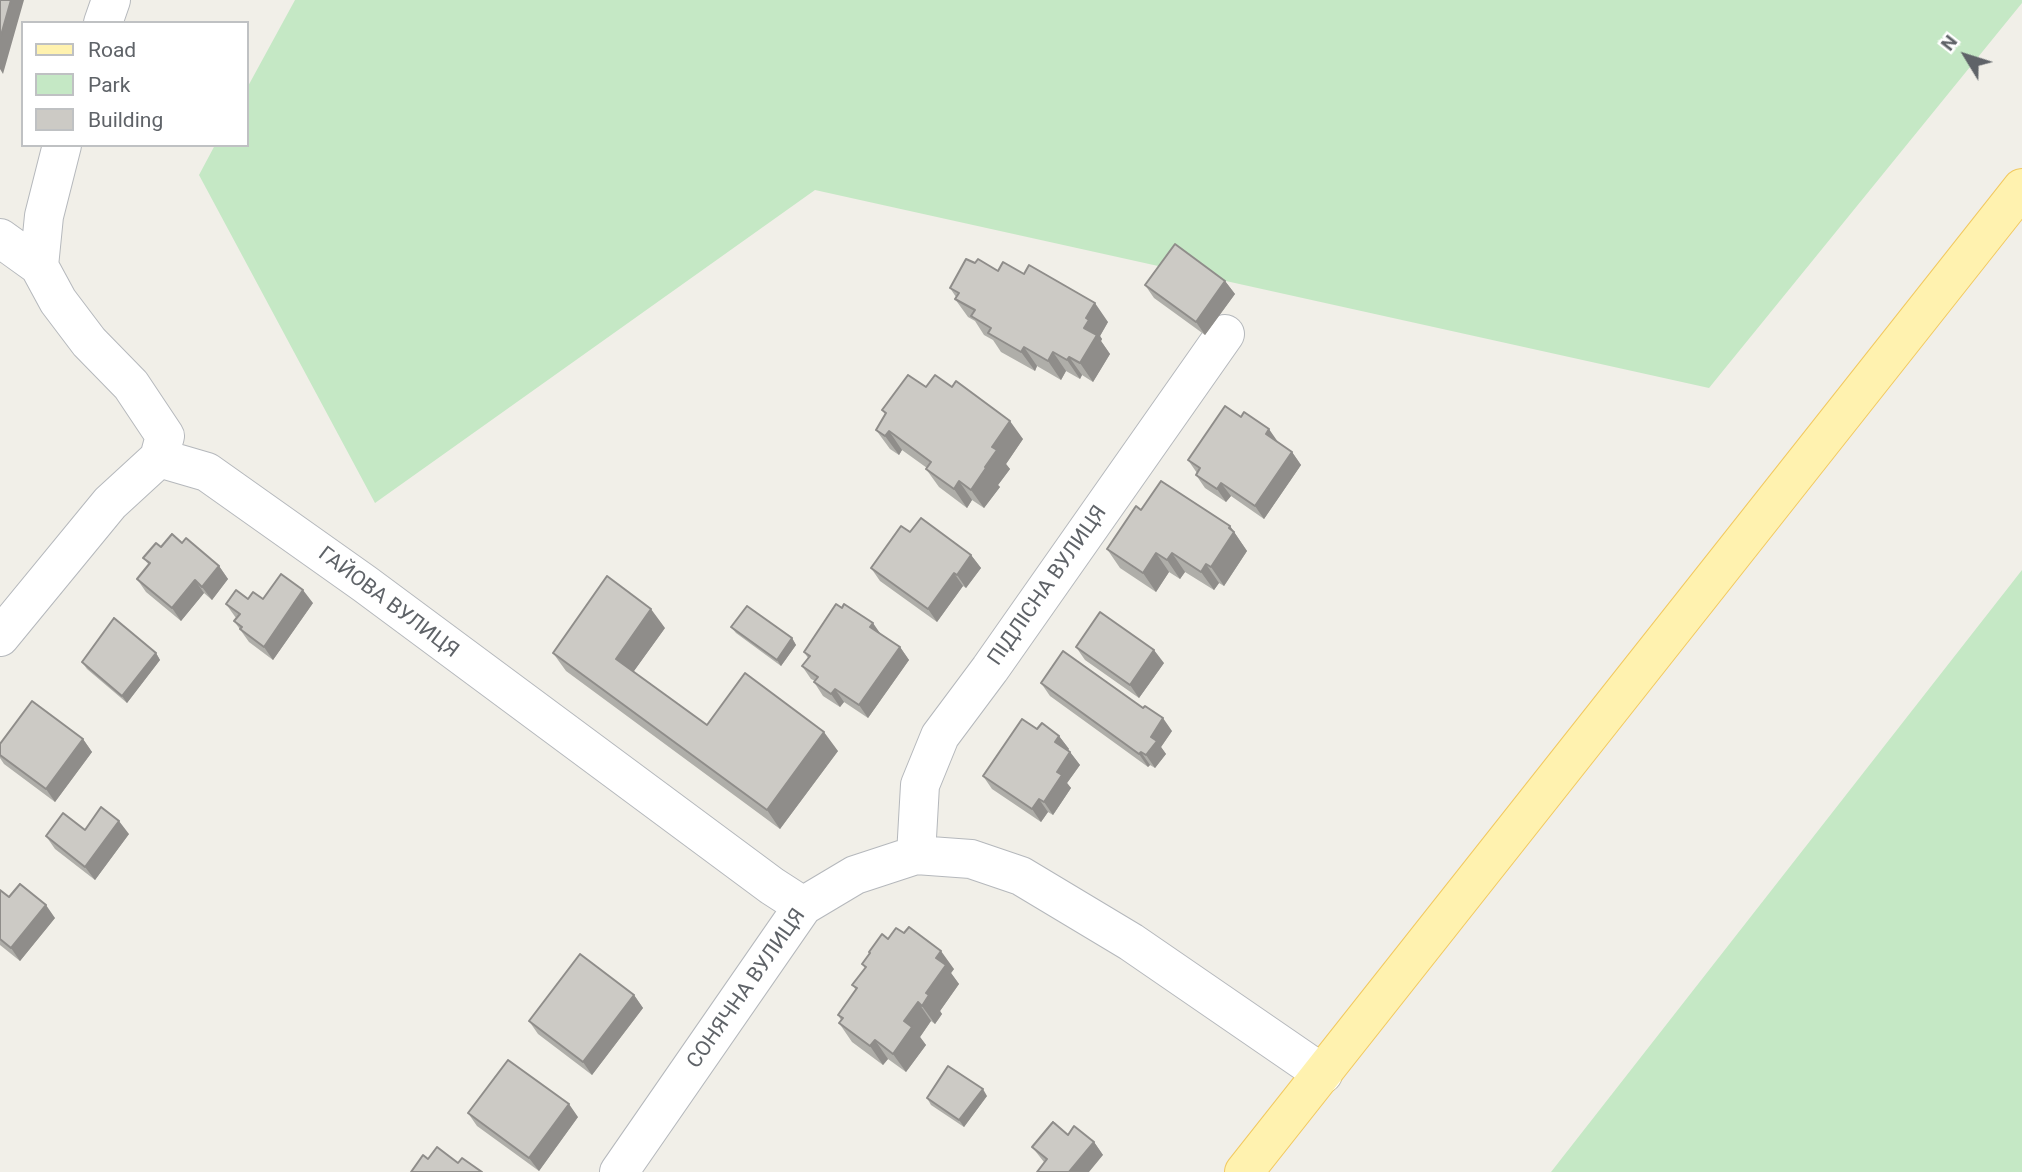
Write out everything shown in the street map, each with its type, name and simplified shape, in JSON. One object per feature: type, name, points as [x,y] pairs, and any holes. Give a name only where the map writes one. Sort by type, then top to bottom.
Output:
[{"type":"main road","points":[[1244,1172],[2022,188]]},
{"type":"street","points":[[104,21],[111,0]]},
{"type":"street","points":[[39,266],[44,216],[61,147]]},
{"type":"street","points":[[0,238],[39,266],[58,300],[89,342],[131,385],[165,436],[159,458],[110,503],[0,637]]},
{"type":"street","name":"ПІДЛІСНА ВУЛИЦЯ","points":[[916,855],[920,785],[940,736],[998,658],[1225,334]]},
{"type":"street","name":"ГАЙОВА ВУЛИЦЯ","points":[[159,458],[207,472],[365,584],[772,886],[803,906]]},
{"type":"street","points":[[916,855],[971,859],[1021,876],[1131,942],[1323,1073]]},
{"type":"street","name":"СОНЯЧНА ВУЛИЦЯ","points":[[619,1172],[803,906],[855,875],[916,855]]},
{"type":"green space","points":[[295,0],[2022,0],[1709,388],[815,190],[375,503],[199,175],[214,147],[248,147],[248,86]]},
{"type":"green space","points":[[2022,570],[2022,1172],[1551,1172]]},
{"type":"building","points":[[0,0],[11,0],[0,39]]},
{"type":"building","points":[[1175,244],[1225,281],[1196,322],[1145,285]]},
{"type":"building","points":[[966,259],[975,263],[978,259],[998,271],[1003,262],[1024,274],[1029,265],[1095,303],[1086,318],[1089,320],[1084,328],[1097,335],[1080,363],[1069,357],[1067,360],[1053,352],[1048,361],[1024,347],[1021,352],[988,333],[991,328],[971,316],[975,310],[955,299],[959,293],[950,288]]},
{"type":"building","points":[[908,375],[926,387],[935,375],[952,387],[956,381],[1010,421],[992,447],[997,450],[971,490],[959,481],[954,489],[926,469],[931,462],[889,431],[885,436],[876,430],[886,413],[882,410]]},
{"type":"building","points":[[1225,406],[1241,417],[1244,412],[1269,429],[1266,434],[1292,452],[1255,506],[1221,483],[1217,489],[1196,475],[1200,468],[1188,460]]},
{"type":"building","points":[[1161,481],[1230,526],[1234,532],[1211,567],[1206,564],[1201,572],[1172,553],[1167,560],[1156,553],[1143,573],[1107,549],[1136,506],[1141,510]]},
{"type":"building","points":[[921,518],[971,555],[928,609],[871,568],[901,526],[910,532]]},
{"type":"building","points":[[172,534],[182,543],[186,538],[219,566],[202,587],[195,580],[172,608],[137,579],[150,563],[143,558],[156,543],[161,547]]},
{"type":"building","points":[[281,574],[303,590],[264,647],[240,629],[242,627],[234,621],[240,614],[226,604],[236,590],[248,599],[253,592],[263,599]]},
{"type":"building","points":[[607,576],[651,609],[616,659],[707,725],[745,673],[824,732],[767,810],[553,653]]},
{"type":"building","points":[[836,604],[842,608],[844,604],[873,623],[870,627],[900,647],[859,705],[835,689],[831,694],[814,682],[818,677],[802,666],[810,656],[804,652]]},
{"type":"building","points":[[747,606],[792,638],[777,660],[731,627]]},
{"type":"building","points":[[1100,612],[1154,650],[1130,685],[1076,647]]},
{"type":"building","points":[[114,618],[156,653],[122,696],[82,662]]},
{"type":"building","points":[[1063,651],[1143,708],[1145,706],[1163,718],[1151,737],[1157,741],[1146,755],[1141,752],[1139,754],[1041,683]]},
{"type":"building","points":[[32,701],[83,739],[46,789],[0,755],[0,744]]},
{"type":"building","points":[[1022,719],[1037,729],[1042,723],[1059,736],[1055,742],[1070,752],[1057,772],[1062,775],[1044,802],[1039,799],[1032,809],[983,776]]},
{"type":"building","points":[[101,807],[119,821],[85,867],[46,836],[63,813],[85,830]]},
{"type":"building","points":[[20,884],[46,905],[11,948],[0,939],[0,890],[9,897]]},
{"type":"building","points":[[909,927],[941,951],[936,958],[946,965],[926,993],[929,995],[922,1006],[918,1002],[904,1021],[912,1027],[893,1054],[875,1040],[870,1046],[839,1023],[843,1018],[838,1015],[857,988],[852,985],[866,967],[862,964],[882,934],[888,939],[896,928],[904,933]]},
{"type":"building","points":[[580,954],[634,995],[583,1062],[529,1021]]},
{"type":"building","points":[[508,1060],[569,1104],[529,1158],[468,1113]]},
{"type":"building","points":[[948,1066],[983,1089],[959,1120],[927,1098]]},
{"type":"building","points":[[1053,1122],[1068,1135],[1074,1126],[1094,1142],[1069,1172],[1037,1172],[1047,1159],[1032,1147]]},
{"type":"building","points":[[437,1147],[458,1163],[462,1158],[482,1172],[411,1172],[423,1155],[428,1159]]}]
